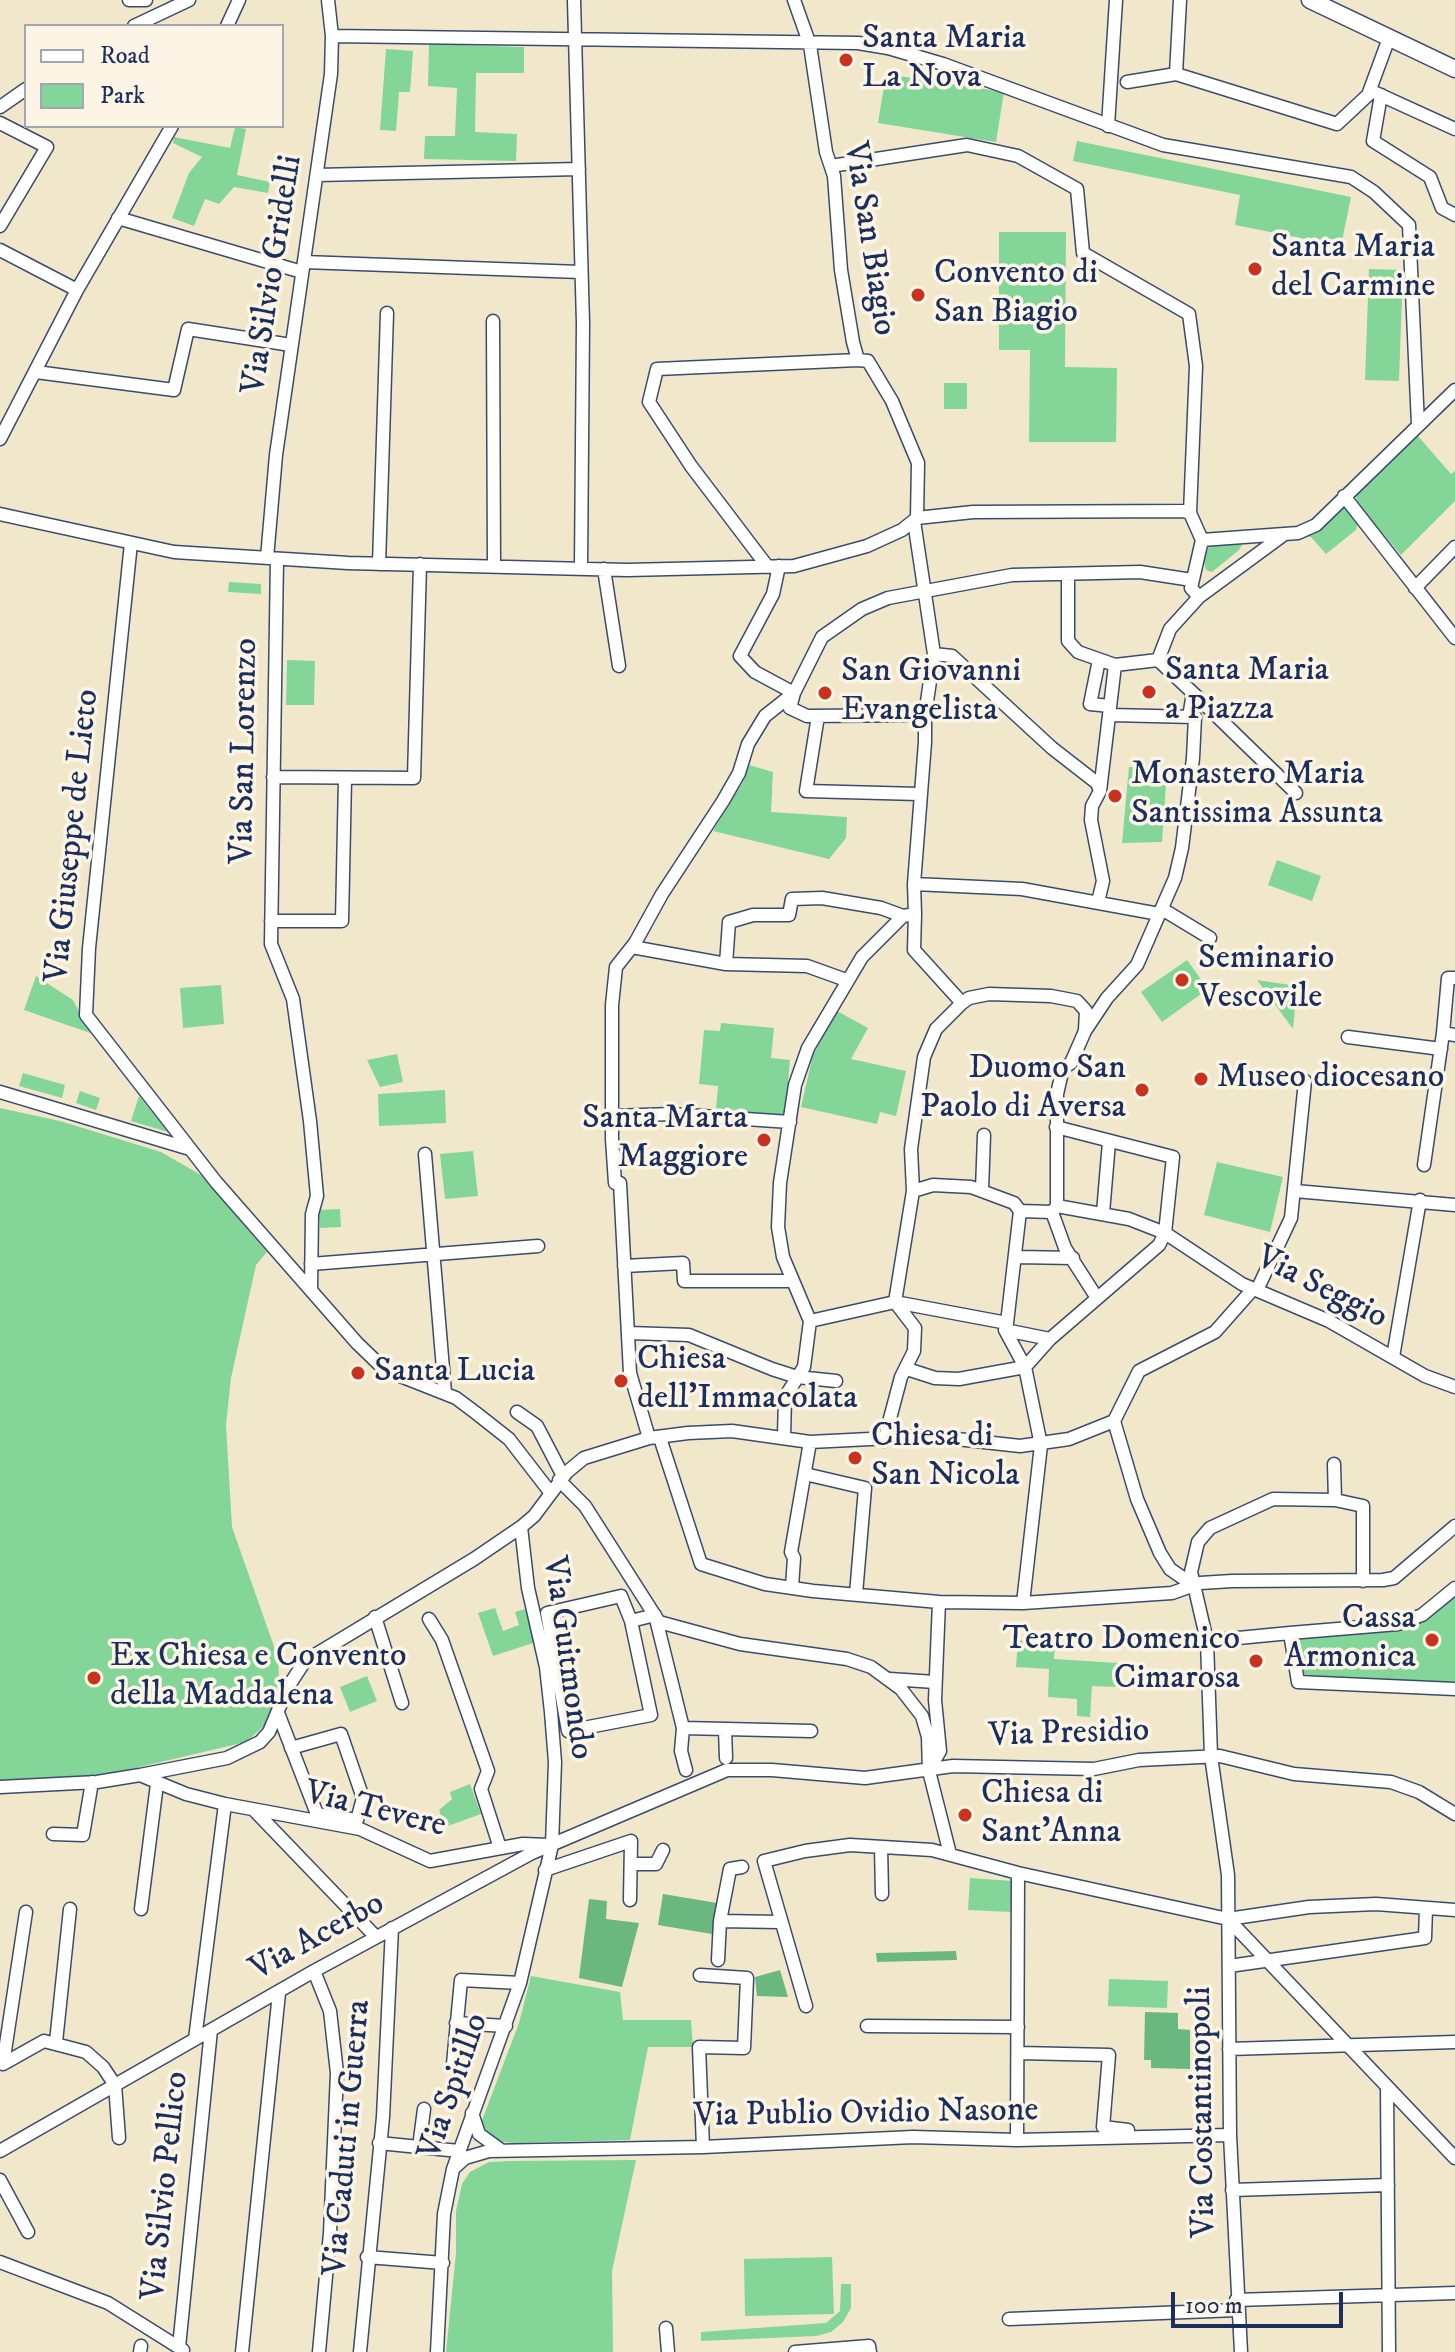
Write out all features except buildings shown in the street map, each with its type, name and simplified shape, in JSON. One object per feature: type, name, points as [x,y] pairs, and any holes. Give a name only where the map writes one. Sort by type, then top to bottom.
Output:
[{"type":"main road","points":[[1310,0],[1455,69]]},
{"type":"street","points":[[129,0],[146,0]]},
{"type":"street","points":[[138,24],[189,0]]},
{"type":"street","points":[[228,24],[239,0]]},
{"type":"street","name":"Via Silvio Gridelli","points":[[272,559],[276,455],[331,74],[332,36],[328,0]]},
{"type":"street","points":[[574,0],[579,169],[581,567]]},
{"type":"street","name":"Via San Biagio","points":[[794,0],[810,45],[826,152],[831,166],[841,270],[858,360],[868,361],[879,378],[918,463],[916,520],[934,654],[925,715],[914,884],[909,915],[914,950],[962,1003]]},
{"type":"street","points":[[1108,126],[1116,0]]},
{"type":"street","points":[[1176,74],[1180,0]]},
{"type":"street","points":[[332,36],[810,45],[858,43],[943,64],[1163,145],[1351,177],[1409,225],[1418,425]]},
{"type":"street","points":[[1389,38],[1375,93],[1373,141],[1430,177],[1442,208],[1455,215]]},
{"type":"street","points":[[1127,82],[1176,74],[1337,124],[1375,93]]},
{"type":"street","points":[[0,107],[24,90]]},
{"type":"street","points":[[1375,93],[1455,129]]},
{"type":"street","points":[[0,123],[47,147],[0,226]]},
{"type":"street","points":[[0,439],[77,290],[171,128]]},
{"type":"street","points":[[831,166],[967,145],[1018,156],[1077,189],[1083,253],[1189,314],[1196,366],[1190,513],[1202,540],[1191,588],[1199,597]]},
{"type":"street","points":[[317,175],[579,169]]},
{"type":"street","points":[[118,218],[303,267],[580,272]]},
{"type":"street","points":[[0,250],[77,290]]},
{"type":"street","points":[[379,564],[387,313]]},
{"type":"street","points":[[493,321],[494,566]]},
{"type":"street","points":[[36,372],[174,390],[188,329],[291,345]]},
{"type":"street","points":[[794,693],[755,672],[740,656],[773,594],[773,566],[691,466],[649,402],[657,369],[858,360]]},
{"type":"street","points":[[1202,540],[1284,535],[1316,525],[1455,390]]},
{"type":"street","points":[[1344,496],[1455,638]]},
{"type":"street","points":[[0,514],[174,552],[379,564],[713,570],[794,566],[867,546],[916,520],[973,512],[1164,509],[1190,513]]},
{"type":"street","points":[[1158,660],[1170,629],[1199,597],[1284,535]]},
{"type":"street","name":"Via Giuseppe de Lieto","points":[[131,543],[84,1007],[86,1015],[190,1149],[311,1290],[385,1370],[445,1393],[509,1439],[550,1492]]},
{"type":"street","points":[[1415,588],[1455,547]]},
{"type":"street","name":"Via San Lorenzo","points":[[272,559],[271,944],[293,999],[305,1104],[310,1121],[317,1196],[312,1214],[311,1264]]},
{"type":"street","points":[[273,777],[414,778],[420,564]]},
{"type":"street","points":[[604,569],[619,666]]},
{"type":"street","points":[[925,715],[807,716],[790,708],[794,693],[822,637],[837,624],[888,598],[1012,575],[1140,572],[1192,580]]},
{"type":"street","points":[[1068,576],[1068,641],[1078,652],[1115,665],[1158,660],[1296,793]]},
{"type":"street","points":[[934,654],[952,656],[1052,748],[1097,783],[1100,791]]},
{"type":"street","points":[[1099,660],[1090,704],[1110,711],[1195,717]]},
{"type":"street","points":[[1098,902],[1103,881],[1091,835],[1092,806],[1100,791],[1115,665]]},
{"type":"street","points":[[794,693],[765,716],[748,744],[739,773],[632,947],[616,967],[612,1005],[612,1116],[630,1373],[701,1564],[765,1584],[939,1602],[1023,1603],[1172,1593],[1193,1585],[1394,1578],[1455,1526]]},
{"type":"street","points":[[1097,1298],[1057,1232],[1054,1209],[1056,1127],[1061,1077],[1085,1031],[1107,998],[1137,965],[1175,878],[1182,848],[1195,717],[1190,711],[1193,693]]},
{"type":"street","points":[[818,716],[806,791],[919,794]]},
{"type":"street","points":[[271,921],[342,921],[345,779]]},
{"type":"street","points":[[914,884],[1022,889],[1160,912],[1210,938]]},
{"type":"street","points":[[726,964],[729,922],[753,915],[789,915],[792,899],[822,898],[909,915]]},
{"type":"street","points":[[784,1437],[785,1397],[804,1367],[810,1321],[792,1281],[778,1227],[780,1183],[795,1085],[808,1048],[846,980],[862,957],[909,915]]},
{"type":"street","points":[[632,947],[726,964],[807,966],[846,980]]},
{"type":"street","points":[[1424,1165],[1441,1049],[1449,1034],[1448,978],[1455,978]]},
{"type":"street","points":[[884,1441],[901,1377],[914,1351],[915,1328],[895,1302],[913,1191],[911,1149],[924,1057],[936,1029],[969,998],[1018,993],[1077,1001],[1086,1011],[1085,1031]]},
{"type":"street","points":[[1348,1037],[1441,1049]]},
{"type":"street","points":[[0,1787],[92,1782],[234,1757],[264,1738],[305,1661],[474,1559],[521,1527],[534,1516],[561,1478],[584,1458],[654,1438],[732,1431],[810,1442],[884,1441],[930,1436],[980,1444],[1041,1445],[1098,1430],[1114,1421],[1139,1371],[1215,1332],[1255,1289],[1291,1218],[1305,1081]]},
{"type":"street","points":[[0,1092],[190,1149]]},
{"type":"street","points":[[612,1116],[702,1115],[790,1122]]},
{"type":"street","points":[[907,1369],[935,1378],[959,1379],[1025,1367],[1050,1339],[1152,1253],[1165,1233],[1173,1157],[1056,1127]]},
{"type":"street","points":[[982,1190],[984,1135]]},
{"type":"street","points":[[1103,1213],[1109,1142]]},
{"type":"street","points":[[425,1154],[445,1393]]},
{"type":"street","points":[[913,1191],[933,1185],[982,1190],[1014,1203],[1020,1211],[1018,1257],[1006,1326],[1025,1367],[1041,1445],[1023,1603]]},
{"type":"street","points":[[1295,1191],[1455,1205]]},
{"type":"street","points":[[1393,1357],[1420,1200]]},
{"type":"street","name":"Via Seggio","points":[[1020,1211],[1054,1209],[1103,1213],[1165,1233],[1255,1289],[1329,1321],[1425,1376],[1455,1387]]},
{"type":"street","points":[[311,1290],[311,1264],[538,1246]]},
{"type":"street","points":[[1018,1257],[1073,1258]]},
{"type":"street","points":[[624,1266],[683,1263],[684,1281],[792,1281]]},
{"type":"street","points":[[810,1321],[895,1302],[1006,1326],[1050,1339]]},
{"type":"street","points":[[629,1333],[674,1331],[797,1377],[836,1381]]},
{"type":"street","points":[[517,1412],[537,1426],[561,1478],[585,1506],[659,1622],[740,1644],[847,1659],[890,1679],[935,1682]]},
{"type":"street","points":[[1114,1421],[1137,1499],[1160,1553],[1170,1569],[1193,1585]]},
{"type":"street","points":[[792,1587],[794,1558],[791,1552],[810,1442]]},
{"type":"street","points":[[1334,1464],[1335,1500]]},
{"type":"street","points":[[805,1474],[865,1488],[856,1594]]},
{"type":"street","points":[[1193,1585],[1191,1572],[1198,1542],[1210,1528],[1273,1499],[1335,1500],[1363,1506],[1363,1581]]},
{"type":"street","name":"Via Guitmondo","points":[[521,1527],[528,1588],[546,1667],[551,1712],[555,1762],[552,1845]]},
{"type":"street","name":"Via Costantinopoli","points":[[1193,1585],[1207,1641],[1211,1756],[1228,1875],[1230,2135],[1241,2352]]},
{"type":"street","points":[[1207,1641],[1398,1624],[1422,1615],[1455,1588]]},
{"type":"street","points":[[621,1596],[631,1621],[651,1715],[568,1731],[547,1613],[621,1596]]},
{"type":"street","points":[[929,1771],[940,1751],[935,1682],[939,1602]]},
{"type":"street","points":[[631,1621],[655,1615]]},
{"type":"street","points":[[655,1615],[683,1728],[681,1751],[686,1770]]},
{"type":"street","points":[[375,1617],[402,1703]]},
{"type":"street","points":[[429,1619],[442,1640],[488,1771],[481,1789],[500,1848]]},
{"type":"street","points":[[1290,1633],[1298,1682],[1455,1689]]},
{"type":"street","points":[[890,1679],[922,1716],[928,1737],[929,1771],[950,1854]]},
{"type":"street","points":[[278,1713],[291,1748],[317,1814],[357,1820],[363,1798],[341,1734],[291,1748]]},
{"type":"street","points":[[683,1728],[811,1731]]},
{"type":"street","points":[[725,1729],[726,1758]]},
{"type":"street","name":"Via Presidio","points":[[552,1845],[727,1770],[772,1770],[865,1778],[953,1766],[1094,1769],[1139,1760],[1211,1756],[1294,1774],[1391,1782],[1419,1792],[1455,1814]]},
{"type":"street","name":"Via Tevere","points":[[140,1775],[157,1784],[225,1804],[360,1829],[430,1861],[445,1861],[500,1848],[552,1845]]},
{"type":"street","points":[[53,1834],[83,1835],[92,1782]]},
{"type":"street","points":[[141,1909],[157,1784]]},
{"type":"street","points":[[195,2039],[225,1804]]},
{"type":"street","points":[[255,1811],[376,1937]]},
{"type":"street","points":[[545,1870],[631,1841],[630,1900]]},
{"type":"street","name":"Via Spitillo","points":[[437,2352],[444,2214],[453,2169],[520,1983],[552,1845]]},
{"type":"street","name":"Via Acerbo","points":[[0,2151],[314,1971],[552,1845]]},
{"type":"street","points":[[881,1847],[882,1894]]},
{"type":"street","points":[[806,2006],[764,1861],[820,1849],[881,1847],[950,1854],[1018,1873],[1228,1919],[1309,1907],[1376,1904],[1455,1910]]},
{"type":"street","points":[[631,1867],[656,1864],[663,1850]]},
{"type":"street","points":[[631,1867],[655,1871]]},
{"type":"street","points":[[718,1960],[720,1921],[730,1869],[742,1867]]},
{"type":"street","points":[[1017,2140],[1018,1873]]},
{"type":"street","points":[[1229,1966],[1425,1938],[1426,1908]]},
{"type":"street","points":[[56,2042],[70,1909]]},
{"type":"street","points":[[26,1912],[3,2064],[44,2041],[86,2052],[103,2067],[115,2085],[119,2138]]},
{"type":"street","points":[[1228,1919],[1455,2158]]},
{"type":"street","points":[[720,1921],[780,1922]]},
{"type":"street","name":"Via Caduti in Guerra","points":[[360,2352],[379,2143],[392,1928]]},
{"type":"street","points":[[314,1971],[330,2011],[337,2073],[330,2233],[319,2352]]},
{"type":"street","points":[[700,1975],[747,1978],[744,2048],[699,2047],[703,2147]]},
{"type":"street","points":[[453,2064],[461,1980],[520,1983]]},
{"type":"street","points":[[242,2352],[279,1993]]},
{"type":"street","points":[[456,2023],[506,2026]]},
{"type":"street","points":[[867,2026],[1018,2027]]},
{"type":"street","name":"Via Silvio Pellico","points":[[182,2350],[211,2030]]},
{"type":"street","points":[[1229,2049],[1455,2042]]},
{"type":"street","points":[[1019,2053],[1109,2055],[1103,2127],[1128,2130]]},
{"type":"street","points":[[1387,2088],[1389,2352]]},
{"type":"street","points":[[419,2147],[424,2109]]},
{"type":"street","points":[[472,2113],[479,2134],[504,2151]]},
{"type":"street","name":"Via Publio Ovidio Nasone","points":[[453,2169],[476,2154],[504,2151],[703,2147],[913,2137],[1017,2140],[1230,2135]]},
{"type":"street","points":[[379,2143],[459,2151]]},
{"type":"street","points":[[0,2180],[28,2232]]},
{"type":"street","points":[[1232,2190],[1388,2185]]},
{"type":"street","points":[[367,2257],[443,2263]]},
{"type":"street","points":[[0,2262],[108,2303],[182,2350]]},
{"type":"street","points":[[1009,2319],[1455,2293]]},
{"type":"street","points":[[666,2328],[668,2352]]},
{"type":"street","points":[[795,2352],[869,2346],[870,2352]]},
{"type":"green space","points":[[429,44],[524,47],[524,73],[476,73],[475,132],[517,134],[516,161],[424,159],[425,136],[455,136],[457,88],[428,86]]},
{"type":"green space","points":[[386,49],[413,51],[410,92],[399,92],[396,131],[380,130]]},
{"type":"green space","points":[[886,74],[1004,92],[996,142],[878,123]]},
{"type":"green space","points":[[235,128],[246,129],[237,175],[270,182],[268,193],[234,187],[219,204],[205,199],[194,226],[172,218],[189,173],[202,157],[173,143],[174,137],[230,148]]},
{"type":"green space","points":[[1077,141],[1351,197],[1341,246],[1235,225],[1240,195],[1073,161]]},
{"type":"green space","points":[[999,232],[1066,232],[1065,367],[1117,368],[1116,442],[1029,442],[1030,350],[999,350]]},
{"type":"green space","points":[[1369,269],[1403,270],[1399,381],[1365,380]]},
{"type":"green space","points":[[944,383],[967,383],[967,409],[944,409]]},
{"type":"green space","points":[[1418,436],[1451,474],[1455,471],[1455,501],[1401,555],[1357,503],[1356,493]]},
{"type":"green space","points":[[1341,502],[1359,519],[1356,530],[1326,554],[1311,537],[1303,536]]},
{"type":"green space","points":[[1237,542],[1242,545],[1239,550],[1212,572],[1206,570],[1203,558],[1210,545]]},
{"type":"green space","points":[[229,582],[261,584],[261,594],[228,592]]},
{"type":"green space","points":[[287,660],[315,661],[314,705],[286,705]]},
{"type":"green space","points":[[749,765],[773,772],[771,812],[847,817],[846,838],[829,859],[713,831],[743,782]]},
{"type":"green space","points":[[1129,767],[1167,770],[1162,842],[1122,843]]},
{"type":"green space","points":[[1277,860],[1321,876],[1312,901],[1268,885]]},
{"type":"green space","points":[[1187,960],[1208,989],[1162,1022],[1141,992]]},
{"type":"green space","points":[[36,976],[73,1000],[90,1033],[24,1010]]},
{"type":"green space","points":[[1257,980],[1297,986],[1293,1029]]},
{"type":"green space","points":[[221,985],[224,1024],[183,1028],[180,988]]},
{"type":"green space","points":[[837,1011],[868,1028],[851,1059],[906,1071],[896,1116],[880,1112],[877,1124],[801,1107],[813,1055]]},
{"type":"green space","points":[[721,1023],[774,1028],[771,1058],[790,1060],[785,1116],[716,1109],[718,1086],[699,1084],[704,1030],[720,1031]]},
{"type":"green space","points":[[397,1054],[403,1082],[380,1087],[367,1060]]},
{"type":"green space","points":[[23,1073],[65,1085],[62,1098],[19,1086]]},
{"type":"green space","points":[[445,1090],[446,1123],[379,1126],[378,1094]]},
{"type":"green space","points":[[80,1091],[100,1098],[96,1110],[76,1103]]},
{"type":"green space","points":[[139,1096],[168,1132],[131,1121]]},
{"type":"green space","points":[[0,1108],[60,1121],[161,1152],[201,1175],[267,1252],[256,1265],[231,1378],[226,1425],[232,1527],[278,1658],[280,1696],[265,1725],[246,1742],[93,1778],[0,1784]]},
{"type":"green space","points":[[473,1151],[478,1196],[445,1199],[440,1154]]},
{"type":"green space","points":[[1217,1162],[1283,1177],[1270,1232],[1204,1215]]},
{"type":"green space","points":[[340,1209],[341,1227],[320,1228],[319,1210]]},
{"type":"green space","points":[[1455,1595],[1455,1687],[1299,1680],[1293,1638],[1396,1628],[1427,1620]]},
{"type":"green space","points":[[495,1608],[503,1631],[519,1625],[515,1612],[525,1609],[536,1642],[493,1656],[478,1613]]},
{"type":"green space","points":[[1018,1640],[1055,1642],[1054,1659],[1118,1663],[1117,1687],[1092,1686],[1090,1717],[1077,1716],[1077,1699],[1048,1697],[1049,1669],[1016,1667]]},
{"type":"green space","points":[[367,1676],[377,1701],[350,1712],[340,1687]]},
{"type":"green space","points":[[470,1784],[481,1814],[445,1827],[439,1810],[452,1799],[450,1792]]},
{"type":"green space","points":[[970,1878],[1013,1881],[1011,1912],[968,1910]]},
{"type":"green space","points":[[663,1894],[717,1903],[712,1934],[658,1925]]},
{"type":"green space","points":[[589,1899],[607,1901],[606,1919],[639,1923],[622,1987],[579,1978]]},
{"type":"green space","points":[[956,1951],[957,1960],[877,1962],[876,1953]]},
{"type":"green space","points":[[780,1970],[788,1997],[757,1996],[755,1977]]},
{"type":"green space","points":[[531,1976],[620,1992],[623,2020],[691,2020],[693,2047],[648,2047],[630,2140],[514,2143],[493,2141],[483,2128],[481,2123],[519,2023]]},
{"type":"green space","points":[[1109,1979],[1168,1981],[1167,2008],[1108,2006]]},
{"type":"green space","points":[[1145,2012],[1178,2013],[1178,2029],[1190,2030],[1190,2069],[1151,2068],[1151,2060],[1144,2060]]},
{"type":"green space","points":[[636,2160],[612,2271],[613,2352],[446,2352],[456,2253],[456,2211],[462,2184],[470,2172],[489,2162]]},
{"type":"green space","points":[[832,2257],[834,2314],[745,2316],[744,2259]]},
{"type":"green space","points":[[841,2284],[851,2284],[851,2308],[843,2322],[831,2332],[816,2336],[701,2341],[701,2332],[826,2323],[840,2311]]},
{"type":"place","name":"Santa Maria La Nova","points":[[846,60]]},
{"type":"place","name":"Santa Maria del Carmine","points":[[1255,269]]},
{"type":"place","name":"Convento di San Biagio","points":[[918,295]]},
{"type":"place","name":"Santa Maria a Piazza","points":[[1149,692]]},
{"type":"place","name":"San Giovanni Evangelista","points":[[825,693]]},
{"type":"place","name":"Monastero Maria Santissima Assunta","points":[[1115,796]]},
{"type":"place","name":"Seminario Vescovile","points":[[1182,980]]},
{"type":"place","name":"Museo diocesano","points":[[1201,1079]]},
{"type":"place","name":"Duomo San Paolo di Aversa","points":[[1142,1090]]},
{"type":"place","name":"Santa Marta Maggiore","points":[[764,1140]]},
{"type":"place","name":"Santa Lucia","points":[[358,1373]]},
{"type":"place","name":"Chiesa dell'Immacolata","points":[[621,1381]]},
{"type":"place","name":"Chiesa di San Nicola","points":[[855,1458]]},
{"type":"place","name":"Cassa Armonica","points":[[1432,1640]]},
{"type":"place","name":"Teatro Domenico Cimarosa","points":[[1256,1661]]},
{"type":"place","name":"Ex Chiesa e Convento della Maddalena","points":[[94,1678]]},
{"type":"place","name":"Chiesa di Sant'Anna","points":[[965,1815]]}]
